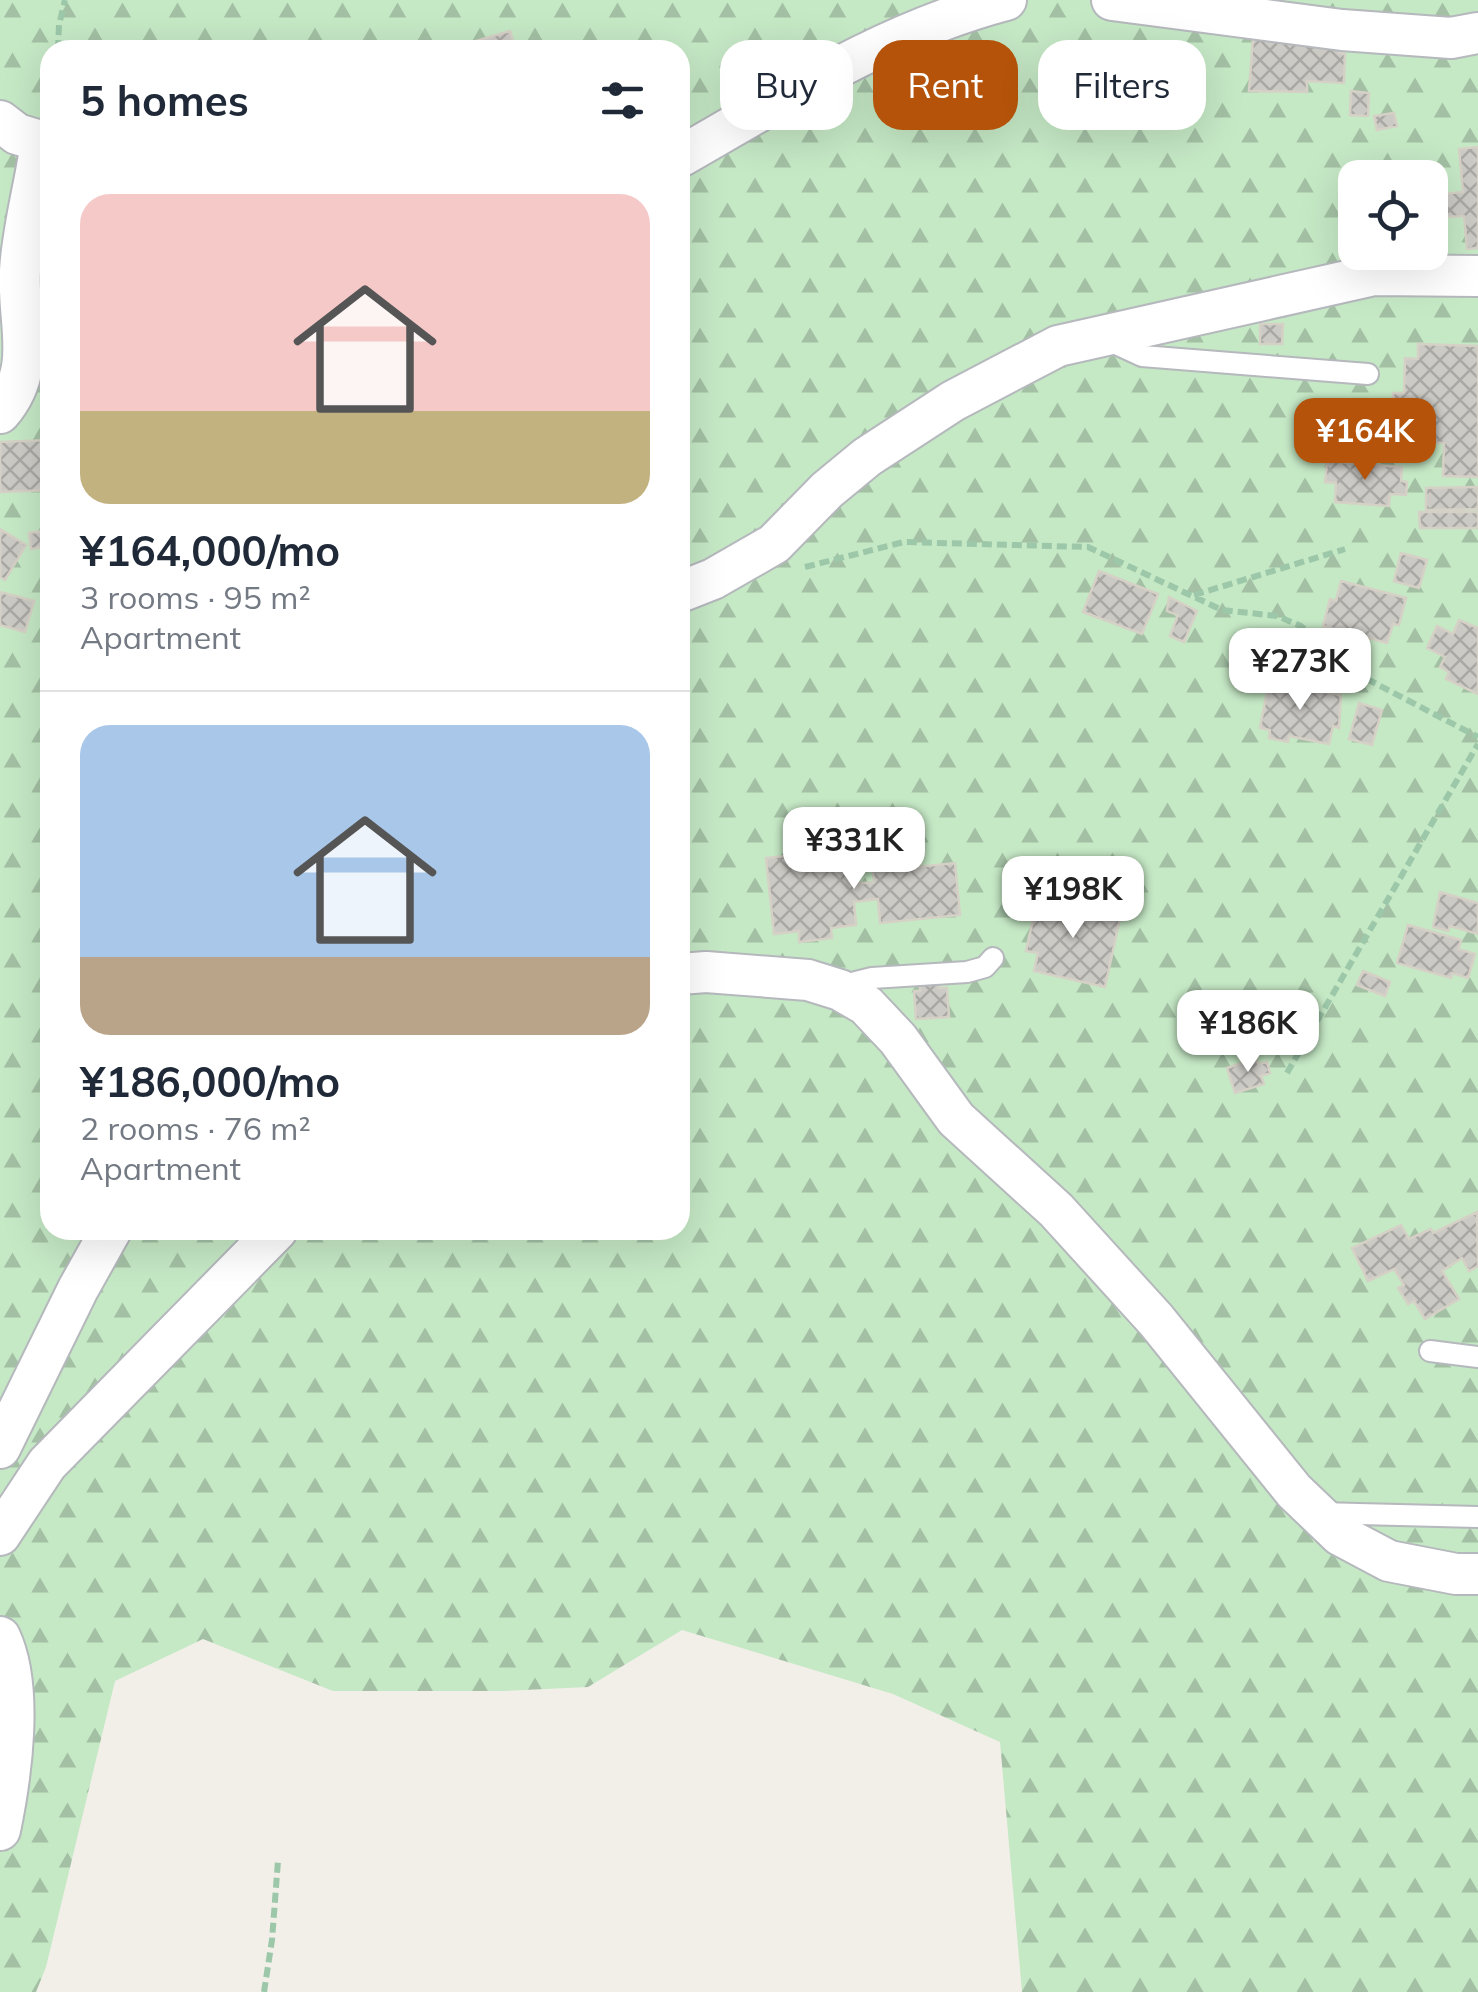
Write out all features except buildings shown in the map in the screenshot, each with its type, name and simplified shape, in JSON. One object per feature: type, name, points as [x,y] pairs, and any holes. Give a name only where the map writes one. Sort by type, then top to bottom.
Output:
[{"type":"street","points":[[690,151],[851,58],[920,28],[1006,0]]},
{"type":"street","points":[[1112,0],[1342,30],[1452,38],[1478,33]]},
{"type":"street","points":[[0,120],[17,134],[40,141]]},
{"type":"street","points":[[0,413],[22,375],[20,270],[40,155]]},
{"type":"street","points":[[690,588],[774,544],[827,490],[867,457],[953,401],[1058,346],[1374,275],[1478,276]]},
{"type":"street","points":[[690,974],[776,975],[808,980],[866,1004],[898,1039],[956,1119],[1056,1210],[1156,1320],[1248,1436],[1340,1535],[1389,1561],[1456,1574],[1478,1574]]},
{"type":"street","points":[[0,1448],[105,1240]]},
{"type":"street","points":[[0,1535],[47,1464],[267,1240]]},
{"type":"street","points":[[0,1637],[10,1670],[14,1746],[0,1830]]},
{"type":"lane","points":[[1099,336],[1142,356],[1368,374]]},
{"type":"lane","points":[[834,988],[872,978],[967,972],[985,968],[993,958]]},
{"type":"lane","points":[[1430,1351],[1478,1357]]},
{"type":"lane","points":[[1317,1513],[1478,1517]]},
{"type":"path","points":[[58,40],[65,0]]},
{"type":"path","points":[[802,568],[904,542],[1088,546],[1222,610],[1277,616],[1301,626],[1367,679],[1478,741],[1287,1073]]},
{"type":"path","points":[[1193,596],[1345,550]]},
{"type":"path","points":[[264,1992],[278,1861]]},
{"type":"green space","points":[[0,0],[1478,0],[1478,1992],[1022,1992],[1000,1742],[893,1694],[682,1630],[588,1687],[333,1691],[203,1639],[115,1681],[46,1967],[36,1992],[0,1992]]}]
